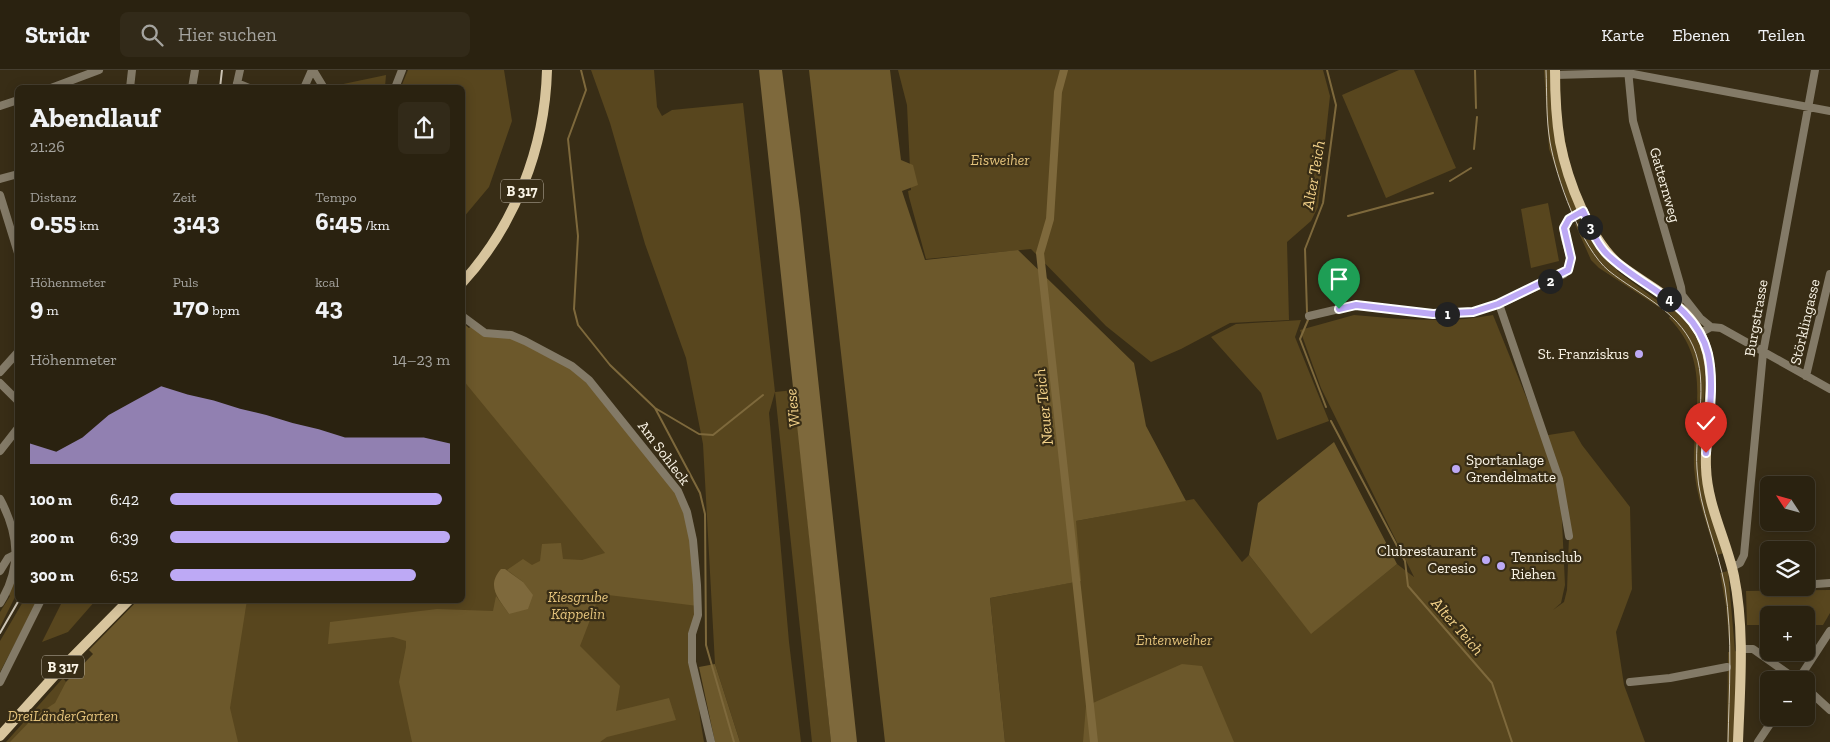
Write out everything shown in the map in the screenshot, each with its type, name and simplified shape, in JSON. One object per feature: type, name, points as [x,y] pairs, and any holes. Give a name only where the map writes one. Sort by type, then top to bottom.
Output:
[{"type":"main road","name":"B 317","points":[[465,279],[498,237],[522,190],[538,141],[547,84],[547,70]]},
{"type":"main road","points":[[1555,72],[1560,142],[1583,211],[1594,234],[1606,253],[1678,305],[1689,316],[1700,333],[1708,354],[1710,381],[1706,473],[1710,497],[1732,567],[1741,649],[1738,742]]},
{"type":"main road","name":"B 317","points":[[0,736],[55,675],[126,603]]},
{"type":"street","points":[[59,85],[99,70]]},
{"type":"street","points":[[130,85],[132,70]]},
{"type":"street","points":[[192,85],[195,70]]},
{"type":"street","points":[[237,85],[240,70]]},
{"type":"street","points":[[305,85],[312,70]]},
{"type":"street","points":[[312,70],[322,85]]},
{"type":"street","points":[[396,85],[402,70]]},
{"type":"street","name":"Burgstrasse","points":[[1732,567],[1740,563],[1744,555],[1764,353],[1815,70]]},
{"type":"street","points":[[1555,72],[1628,72],[1830,111]]},
{"type":"street","name":"Gatternweg","points":[[1628,72],[1634,127],[1682,294]]},
{"type":"street","points":[[0,106],[15,101]]},
{"type":"street","points":[[0,179],[15,175]]},
{"type":"street","points":[[0,195],[15,243]]},
{"type":"street","points":[[1309,316],[1356,305],[1451,314],[1473,312],[1498,304],[1568,270],[1571,258],[1564,228],[1569,219],[1583,211]]},
{"type":"street","name":"Störklingasse","points":[[1806,376],[1830,274]]},
{"type":"street","points":[[1678,305],[1682,294]]},
{"type":"street","points":[[1682,294],[1700,318],[1712,326],[1720,328],[1830,389]]},
{"type":"street","points":[[1498,304],[1559,479],[1569,536]]},
{"type":"street","name":"Am Sohleck","points":[[465,319],[485,333],[515,337],[572,366],[589,380],[678,491],[687,512],[693,540],[698,615],[692,634],[692,662],[711,742]]},
{"type":"street","points":[[1700,333],[1712,326]]},
{"type":"street","points":[[0,372],[15,355]]},
{"type":"street","points":[[0,383],[15,398]]},
{"type":"street","points":[[0,451],[15,432]]},
{"type":"street","points":[[0,498],[12,523],[15,546]]},
{"type":"street","points":[[0,570],[8,558],[15,554]]},
{"type":"street","points":[[0,603],[13,577],[15,562]]},
{"type":"street","points":[[1816,584],[1830,583]]},
{"type":"street","points":[[0,682],[40,603]]},
{"type":"street","points":[[1803,671],[1830,631]]},
{"type":"street","points":[[1741,649],[1754,649],[1785,671]]},
{"type":"street","points":[[1630,682],[1670,678],[1727,666]]},
{"type":"street","points":[[1815,696],[1830,710]]},
{"type":"street","points":[[1758,742],[1769,726]]},
{"type":"green space","points":[[408,70],[504,70],[512,121],[489,187],[465,216],[465,85],[402,85]]},
{"type":"green space","points":[[591,70],[654,70],[657,107],[662,116],[672,110],[743,103],[775,392],[769,413],[789,642],[801,742],[740,742],[715,664],[703,444],[686,358],[645,244],[610,123]]},
{"type":"green space","points":[[809,70],[890,70],[901,160],[913,165],[918,185],[902,191],[925,260],[1018,250],[1134,363],[1146,426],[1186,501],[1076,521],[1081,581],[990,598],[1005,742],[885,742]]},
{"type":"green space","name":"Eisweiher","points":[[898,70],[1323,70],[1330,96],[1318,207],[1311,221],[1287,242],[1289,320],[1230,323],[1181,349],[1151,362],[1106,326],[1031,249],[926,259],[908,191],[911,190],[907,105]]},
{"type":"green space","points":[[1399,70],[1414,70],[1456,168],[1386,198],[1342,95]]},
{"type":"green space","points":[[1544,70],[1552,70],[1578,210],[1572,213],[1549,149]]},
{"type":"green space","points":[[386,75],[385,85],[338,85]]},
{"type":"green space","points":[[1548,203],[1559,261],[1531,268],[1521,209]]},
{"type":"green space","points":[[1583,222],[1597,250],[1618,269],[1617,271],[1673,312],[1676,309],[1690,325],[1699,341],[1705,376],[1702,432],[1704,463],[1724,553],[1717,555],[1715,552],[1702,510],[1695,478],[1694,447],[1697,389],[1696,370],[1691,353],[1683,335],[1669,318],[1671,315],[1599,268],[1591,260],[1575,224]]},
{"type":"green space","name":"Entenweiher","points":[[1354,315],[1441,320],[1493,315],[1542,436],[1574,431],[1582,445],[1630,507],[1632,589],[1616,632],[1624,685],[1645,742],[1005,742],[990,598],[1075,582],[1076,521],[1194,499],[1242,562],[1249,555],[1311,633],[1397,564],[1414,577],[1321,388],[1300,330]],"holes":[[[1545,446],[1563,499],[1569,536],[1567,590],[1564,602],[1553,610],[1561,603],[1565,585],[1561,500]]]},
{"type":"green space","points":[[1301,320],[1295,337],[1329,421],[1277,440],[1261,393],[1211,337],[1236,324]]},
{"type":"green space","points":[[465,325],[469,328],[472,325],[477,329],[505,334],[572,366],[670,479],[687,512],[698,606],[600,594],[580,646],[620,686],[616,711],[669,698],[676,720],[607,737],[600,742],[412,742],[399,682],[406,641],[393,637],[328,644],[330,622],[437,609],[493,611],[496,596],[509,614],[523,582],[507,570],[523,559],[532,565],[540,561],[542,544],[561,543],[563,559],[582,560],[605,553],[465,382]]},
{"type":"green space","name":"Kiesgrube Käppelin","points":[[465,353],[698,606],[692,634],[704,742],[6,742],[63,678],[66,682],[176,603],[465,603]]},
{"type":"green space","points":[[794,390],[831,742],[812,742],[775,392]]},
{"type":"green space","points":[[1334,442],[1397,564],[1311,634],[1249,555],[1258,503]]},
{"type":"green space","points":[[1728,571],[1735,651],[1737,652],[1735,742],[1727,742],[1728,652],[1730,652],[1726,606],[1720,573]]},
{"type":"green space","points":[[15,576],[15,597],[0,627],[0,612],[10,596],[8,594]]},
{"type":"green space","points":[[1815,590],[1830,590],[1830,613],[1823,625],[1815,625],[1815,606],[1760,606],[1760,625],[1747,625],[1746,591],[1760,591],[1760,596],[1815,596]]},
{"type":"green space","points":[[22,603],[36,603],[0,672],[0,641]]},
{"type":"green space","points":[[62,603],[93,603],[68,632],[42,642]]},
{"type":"green space","name":"DreiLänderGarten","points":[[135,603],[247,603],[230,708],[238,742],[10,742],[35,716],[55,703],[66,682],[93,654],[89,650]]},
{"type":"green space","points":[[715,664],[740,742],[715,742],[699,667]]},
{"type":"green space","points":[[1182,664],[1202,666],[1234,742],[1083,742],[1086,706]]},
{"type":"shaded area","name":"Wiese","points":[[759,70],[782,70],[800,211],[857,742],[831,742]]},
{"type":"shaded area","points":[[501,569],[505,569],[523,582],[533,595],[528,609],[509,614],[501,603],[495,592],[494,581]]},
{"type":"waterway","points":[[581,70],[586,90],[568,139],[578,236],[574,309],[578,325],[610,365],[655,408],[699,434],[713,435],[763,395]]},
{"type":"waterway","name":"Neuer Teich","points":[[1064,70],[1058,92],[1050,219],[1040,253],[1094,742]]},
{"type":"waterway","name":"Alter Teich","points":[[1307,312],[1305,249],[1323,203],[1336,105],[1327,70]]},
{"type":"waterway","points":[[1475,70],[1476,108]]},
{"type":"waterway","points":[[1474,149],[1477,117]]},
{"type":"waterway","points":[[1450,181],[1471,168]]},
{"type":"waterway","points":[[1348,216],[1433,193]]},
{"type":"waterway","name":"Alter Teich","points":[[1308,320],[1300,339],[1326,407]]},
{"type":"waterway","points":[[655,408],[700,493],[705,514],[706,645],[734,742]]},
{"type":"waterway","name":"Alter Teich","points":[[1331,421],[1405,561],[1408,586],[1492,683],[1512,742]]},
{"type":"tram line","points":[[1546,70],[1547,115],[1553,157],[1571,211],[1580,229],[1589,246],[1609,271],[1656,304],[1677,322],[1686,333],[1698,361],[1701,392],[1697,454],[1698,484],[1722,572],[1729,626],[1728,742]]},
{"type":"railway","points":[[220,85],[222,70]]},
{"type":"railway","points":[[0,633],[17,603]]},
{"type":"place","name":"St. Franziskus","points":[[1639,354]]},
{"type":"place","name":"Sportanlage Grendelmatte","points":[[1456,469]]},
{"type":"place","name":"Clubrestaurant Ceresio","points":[[1486,560]]},
{"type":"place","name":"Tennisclub Riehen","points":[[1501,566]]},
{"type":"route","points":[[1339,309],[1356,305],[1433,314],[1451,314],[1473,312],[1498,304],[1564,274],[1568,270],[1571,265],[1571,258],[1563,232],[1564,228],[1569,219],[1583,211],[1600,246],[1606,253],[1678,305],[1689,316],[1700,333],[1708,354],[1710,381],[1706,453]]}]
